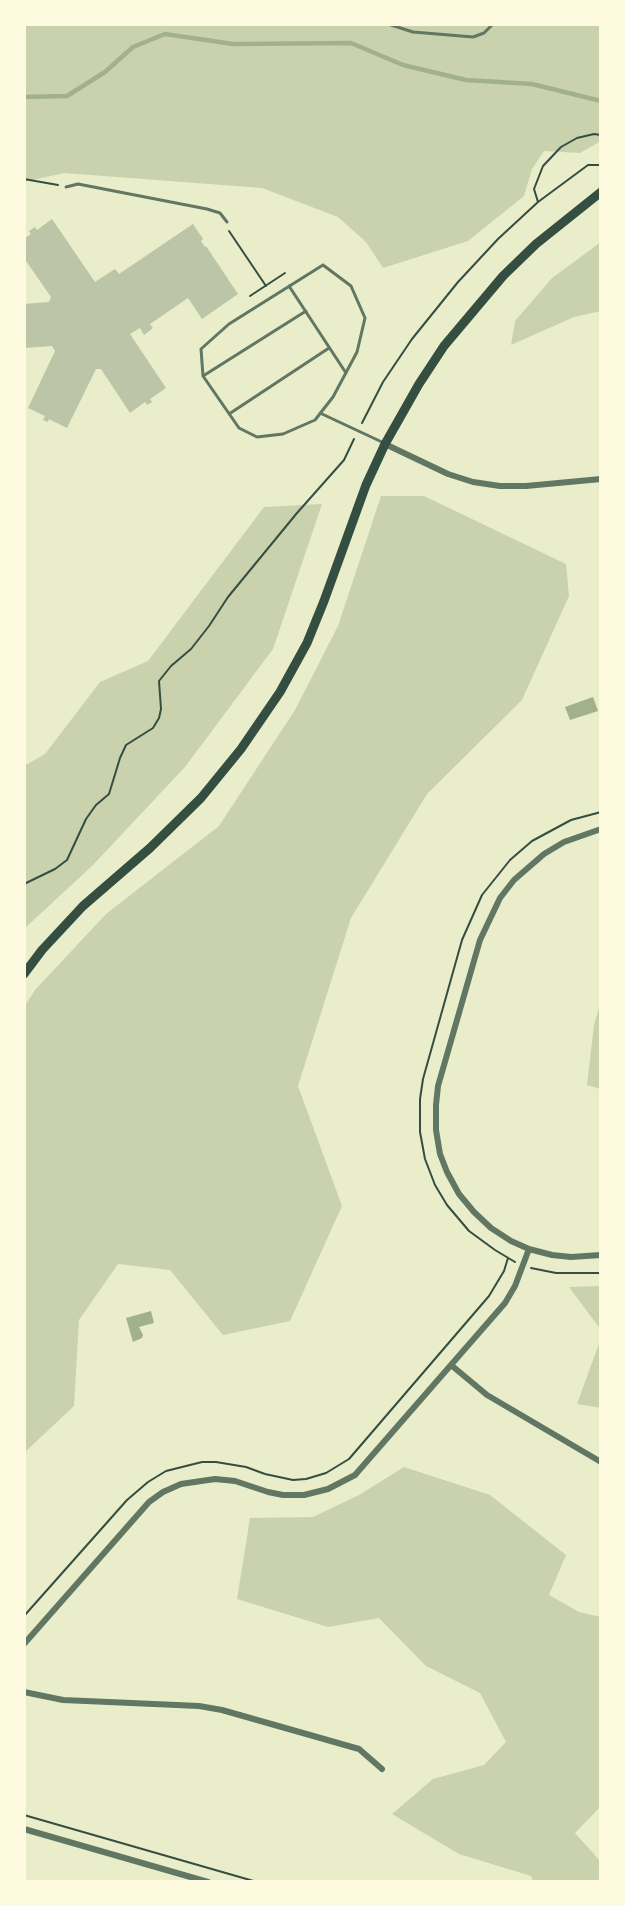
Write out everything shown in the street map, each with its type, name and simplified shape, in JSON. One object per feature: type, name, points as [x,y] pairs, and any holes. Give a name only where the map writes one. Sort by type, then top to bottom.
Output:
[{"type":"main road","points":[[24,974],[83,906],[157,841],[201,798],[260,724],[307,643],[366,485],[385,444],[418,384],[444,346],[503,276],[537,244],[601,192]]},
{"type":"street","points":[[385,444],[448,474],[482,483],[526,486],[601,479]]},
{"type":"street","points":[[601,829],[564,842],[544,854],[514,880],[500,898],[480,940],[438,1086],[436,1105],[437,1138],[447,1172],[459,1194],[491,1228],[529,1249],[552,1255],[601,1256]]},
{"type":"street","points":[[24,1644],[149,1502],[163,1492],[181,1484],[214,1479],[235,1481],[283,1495],[304,1495],[328,1489],[355,1475],[505,1303],[515,1286],[529,1249]]},
{"type":"street","points":[[451,1365],[488,1395],[601,1462]]},
{"type":"street","points":[[24,1692],[63,1700],[199,1706],[222,1710],[358,1749],[382,1769]]},
{"type":"street","points":[[24,1829],[207,1882]]},
{"type":"lane","points":[[388,24],[413,33],[473,37],[484,33],[493,24]]},
{"type":"lane","points":[[66,187],[78,184],[207,209],[220,213],[225,223]]},
{"type":"lane","points":[[323,265],[351,286],[365,318],[357,352],[346,374],[333,397],[315,420],[283,434],[257,437],[239,428],[203,376],[201,349],[229,324],[323,265]]},
{"type":"lane","points":[[289,286],[346,374]]},
{"type":"lane","points":[[203,376],[306,311]]},
{"type":"lane","points":[[229,414],[329,348]]},
{"type":"lane","points":[[320,413],[385,444]]},
{"type":"path","points":[[538,202],[534,189],[543,166],[561,147],[577,138],[594,134],[601,135]]},
{"type":"path","points":[[24,884],[55,869],[67,860],[86,819],[96,805],[109,794],[126,745],[153,728],[159,718],[161,709],[159,681],[171,666],[191,649],[228,597],[344,460],[383,382],[412,339],[458,282],[498,239],[538,202],[588,165],[601,165]]},
{"type":"path","points":[[24,178],[66,187]]},
{"type":"path","points":[[225,223],[266,286]]},
{"type":"path","points":[[250,296],[285,273]]},
{"type":"path","points":[[601,812],[571,820],[532,842],[510,860],[482,895],[462,940],[423,1079],[420,1099],[420,1132],[425,1159],[435,1185],[447,1205],[469,1231],[522,1266],[556,1273],[601,1273]]},
{"type":"path","points":[[24,1616],[127,1500],[148,1482],[166,1471],[202,1462],[216,1462],[246,1467],[293,1480],[326,1473],[349,1459],[489,1296],[504,1271],[508,1258]]},
{"type":"path","points":[[24,1815],[257,1882]]},
{"type":"shaded area","points":[[24,24],[601,24],[601,141],[580,153],[544,151],[532,169],[524,196],[468,241],[383,268],[366,242],[338,217],[262,188],[64,173],[24,182]]},
{"type":"shaded area","points":[[601,242],[601,311],[574,317],[511,345],[515,321],[552,278]]},
{"type":"shaded area","points":[[381,496],[424,496],[566,564],[569,596],[522,700],[427,794],[351,918],[298,1086],[342,1206],[290,1321],[223,1335],[170,1270],[118,1264],[79,1320],[74,1406],[24,1453],[24,1007],[35,990],[106,914],[219,826],[295,710],[338,626]]},
{"type":"shaded area","points":[[322,504],[273,649],[185,767],[93,865],[24,929],[24,766],[45,754],[100,682],[148,661],[264,507]]},
{"type":"shaded area","points":[[593,697],[598,711],[570,720],[565,707]]},
{"type":"shaded area","points":[[601,1001],[601,1089],[587,1085],[594,1025]]},
{"type":"shaded area","points":[[601,1286],[601,1330],[569,1287]]},
{"type":"shaded area","points":[[151,1311],[154,1323],[139,1327],[142,1338],[133,1342],[126,1318]]},
{"type":"shaded area","points":[[601,1338],[601,1408],[577,1404]]},
{"type":"shaded area","points":[[404,1467],[490,1495],[566,1555],[549,1595],[579,1612],[601,1617],[601,1806],[575,1833],[601,1862],[601,1882],[534,1882],[531,1876],[459,1854],[392,1814],[433,1779],[484,1765],[506,1742],[480,1693],[426,1666],[379,1618],[328,1627],[237,1599],[250,1518],[313,1517],[359,1495]]},
{"type":"building","points":[[52,219],[95,282],[115,269],[119,274],[193,224],[203,239],[201,241],[238,294],[202,319],[188,298],[150,324],[153,328],[144,335],[140,328],[130,334],[166,388],[150,399],[152,402],[147,405],[145,402],[130,413],[101,369],[96,369],[67,428],[49,419],[48,422],[43,420],[45,416],[28,408],[55,351],[52,346],[24,348],[24,304],[49,302],[51,297],[24,258],[24,239],[31,234],[29,231],[35,227],[37,230]]},
{"type":"waterway","points":[[24,97],[67,96],[105,72],[133,47],[165,34],[233,44],[351,43],[403,65],[466,80],[532,84],[601,101]]}]
